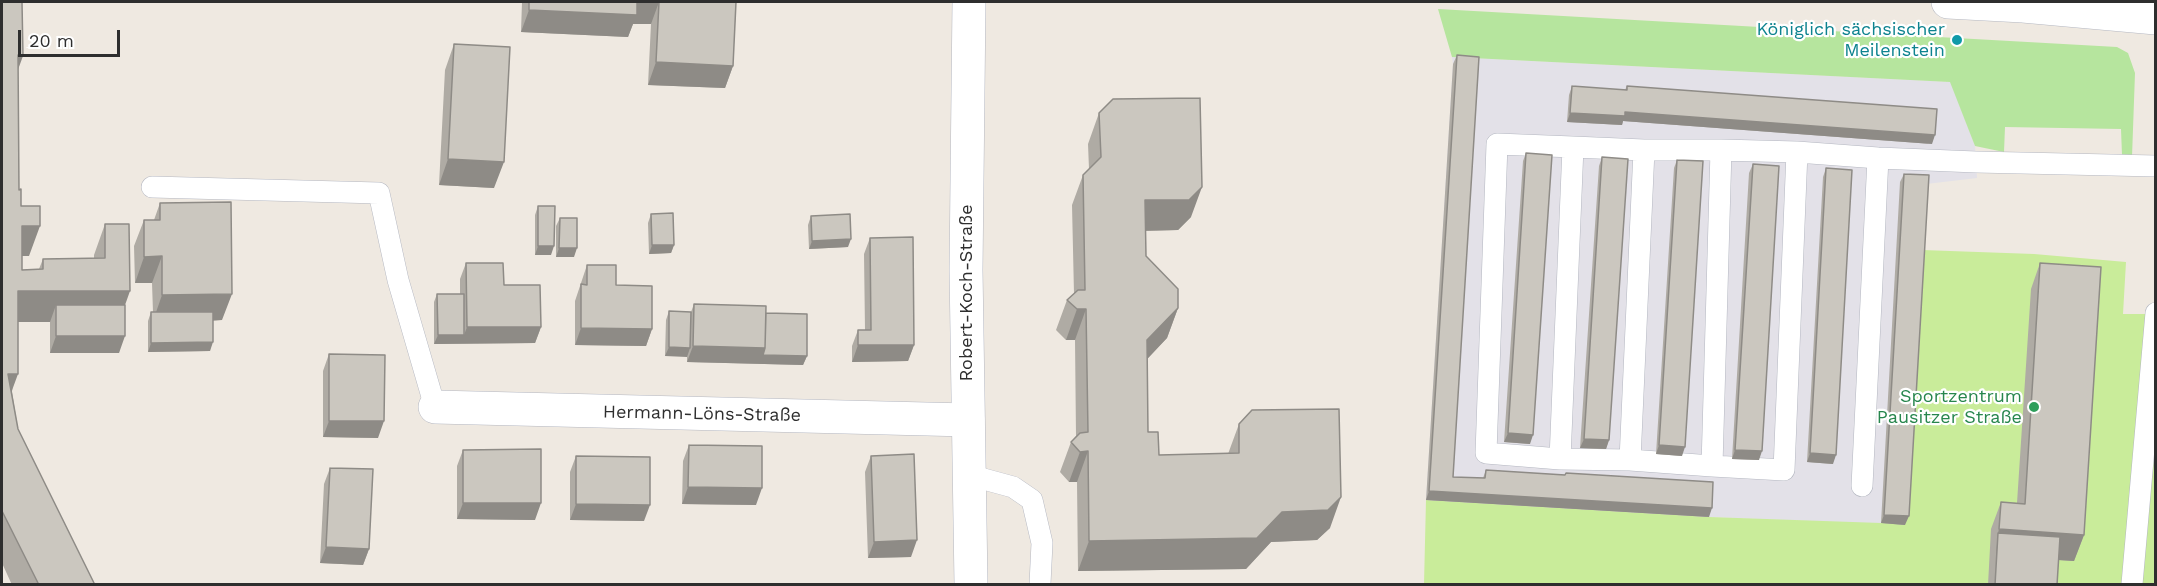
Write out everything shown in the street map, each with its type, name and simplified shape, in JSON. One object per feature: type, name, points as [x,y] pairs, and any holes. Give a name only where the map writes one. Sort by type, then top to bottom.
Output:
[{"type":"street","name":"Robert-Koch-Straße","points":[[969,2],[966,270],[971,585]]},
{"type":"street","points":[[1948,2],[2023,4],[2156,18]]},
{"type":"street","name":"Hermann-Löns-Straße","points":[[435,407],[968,420]]},
{"type":"lane","points":[[1797,152],[1784,470],[1486,453],[1497,144],[1644,150],[1797,152],[1976,162],[2156,165]]},
{"type":"lane","points":[[1560,459],[1573,147]]},
{"type":"lane","points":[[1630,460],[1644,150]]},
{"type":"lane","points":[[1712,466],[1721,150]]},
{"type":"lane","points":[[1862,486],[1878,158]]},
{"type":"lane","points":[[152,187],[379,193],[398,279],[435,407]]},
{"type":"lane","points":[[2132,585],[2156,313]]},
{"type":"lane","points":[[969,475],[1013,488],[1032,500],[1042,543],[1040,585]]},
{"type":"shaded area","points":[[1452,57],[1951,82],[1975,146],[1977,178],[1926,184],[1905,525],[1709,517],[1426,500]]},
{"type":"green space","points":[[1438,9],[2117,47],[2128,53],[2135,73],[2132,157],[2122,155],[2121,129],[2005,127],[2004,152],[1975,146],[1950,82],[1452,57]]},
{"type":"green space","name":"Sportzentrum Pausitzer Straße","points":[[1922,250],[2034,254],[2126,262],[2123,314],[2155,314],[2155,584],[1424,584],[1426,500],[1709,517],[1881,523]]},
{"type":"building","points":[[2,2],[22,2],[23,56],[18,55],[19,190],[21,189],[21,206],[40,206],[40,226],[22,226],[22,270],[43,269],[43,259],[105,258],[105,224],[129,224],[130,291],[18,291],[18,374],[8,374],[18,429],[95,585],[39,585],[2,511]]},
{"type":"building","points":[[529,2],[637,2],[637,15],[529,10]]},
{"type":"building","points":[[659,2],[736,2],[733,66],[656,62]]},
{"type":"building","points":[[454,44],[510,47],[504,162],[448,159]]},
{"type":"building","points":[[1457,55],[1479,57],[1453,477],[1485,478],[1486,470],[1713,482],[1712,508],[1429,491]]},
{"type":"building","points":[[1572,86],[1627,90],[1627,86],[1937,109],[1935,135],[1625,112],[1625,116],[1570,113]]},
{"type":"building","points":[[1200,98],[1202,187],[1189,200],[1145,200],[1146,256],[1178,289],[1178,308],[1147,340],[1148,432],[1158,432],[1159,455],[1239,453],[1239,424],[1252,410],[1339,409],[1341,497],[1328,510],[1282,512],[1257,538],[1089,541],[1088,451],[1080,452],[1071,442],[1080,433],[1088,432],[1086,309],[1077,309],[1067,300],[1078,290],[1085,290],[1083,175],[1101,157],[1099,113],[1113,99]]},
{"type":"building","points":[[1526,153],[1552,155],[1533,435],[1508,433]]},
{"type":"building","points":[[1602,157],[1628,159],[1609,440],[1584,439]]},
{"type":"building","points":[[1677,160],[1703,161],[1685,447],[1659,445]]},
{"type":"building","points":[[1753,164],[1779,166],[1762,451],[1735,450]]},
{"type":"building","points":[[1826,168],[1852,170],[1836,455],[1810,453]]},
{"type":"building","points":[[1904,174],[1929,175],[1909,516],[1884,515]]},
{"type":"building","points":[[231,202],[232,294],[162,295],[162,256],[144,257],[144,220],[160,220],[160,203]]},
{"type":"building","points":[[538,206],[555,206],[554,246],[538,246]]},
{"type":"building","points":[[673,213],[674,245],[652,245],[651,214]]},
{"type":"building","points":[[850,214],[851,239],[812,241],[811,216]]},
{"type":"building","points":[[560,218],[577,218],[577,248],[559,248]]},
{"type":"building","points":[[913,237],[914,345],[858,345],[858,330],[871,330],[870,238]]},
{"type":"building","points":[[466,263],[503,263],[504,285],[540,285],[541,327],[467,327]]},
{"type":"building","points":[[2040,263],[2101,267],[2084,535],[1999,529],[2001,502],[2025,504]]},
{"type":"building","points":[[587,265],[616,265],[616,285],[652,286],[652,329],[581,328],[581,284],[587,285]]},
{"type":"building","points":[[437,294],[464,294],[464,335],[438,335]]},
{"type":"building","points":[[694,304],[766,306],[765,348],[693,346]]},
{"type":"building","points":[[56,305],[125,305],[125,336],[56,336]]},
{"type":"building","points":[[669,311],[691,312],[690,348],[669,347]]},
{"type":"building","points":[[151,312],[213,312],[213,342],[151,343]]},
{"type":"building","points":[[766,313],[807,314],[807,356],[763,355]]},
{"type":"building","points":[[329,354],[385,355],[384,421],[329,421]]},
{"type":"building","points":[[689,445],[762,446],[762,488],[688,487]]},
{"type":"building","points":[[541,449],[541,503],[463,503],[463,450]]},
{"type":"building","points":[[914,454],[917,540],[874,542],[871,456]]},
{"type":"building","points":[[576,456],[650,457],[650,505],[576,504]]},
{"type":"building","points":[[330,468],[373,469],[369,549],[326,547]]},
{"type":"building","points":[[1998,533],[2060,537],[2057,585],[1995,585]]},
{"type":"place","name":"Königlich sächsischer Meilenstein","points":[[1957,40]]},
{"type":"place","name":"Sportzentrum Pausitzer Straße","points":[[2034,407]]}]
